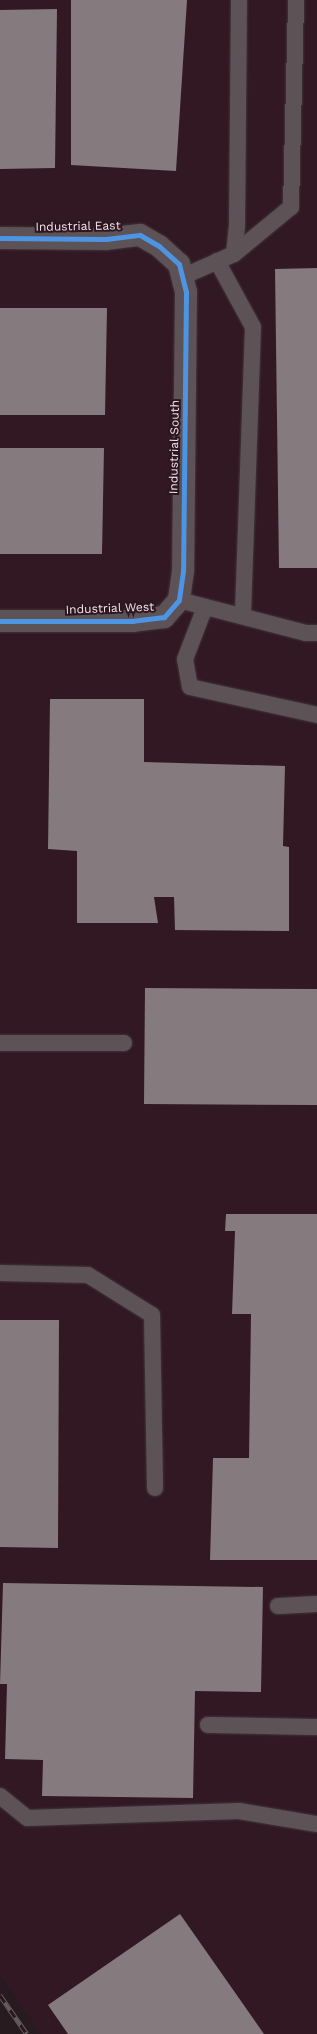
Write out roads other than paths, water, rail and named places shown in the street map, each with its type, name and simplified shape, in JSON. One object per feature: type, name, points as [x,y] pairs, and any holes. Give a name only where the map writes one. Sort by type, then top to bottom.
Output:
[{"type":"street","name":"Industrial East","points":[[0,238],[106,239],[140,235],[159,246],[179,264],[186,292],[186,327]]},
{"type":"street","name":"Industrial South","points":[[179,600],[183,566],[186,327]]},
{"type":"street","name":"Industrial West","points":[[0,621],[133,621],[164,617],[179,600]]},
{"type":"lane","points":[[234,254],[238,196],[239,0]]},
{"type":"lane","points":[[182,277],[234,254],[291,207],[296,0]]},
{"type":"lane","points":[[217,261],[253,327],[243,616]]},
{"type":"lane","points":[[179,600],[306,633],[317,633]]},
{"type":"lane","points":[[205,607],[185,659],[190,687],[317,715]]},
{"type":"lane","points":[[0,1043],[124,1043]]},
{"type":"lane","points":[[0,1273],[88,1275],[152,1315],[155,1488]]},
{"type":"lane","points":[[278,1606],[317,1604]]},
{"type":"lane","points":[[208,1725],[317,1727]]},
{"type":"lane","points":[[0,1796],[27,1818],[239,1811],[317,1824]]},
{"type":"railway","points":[[0,1995],[27,2034]]}]
